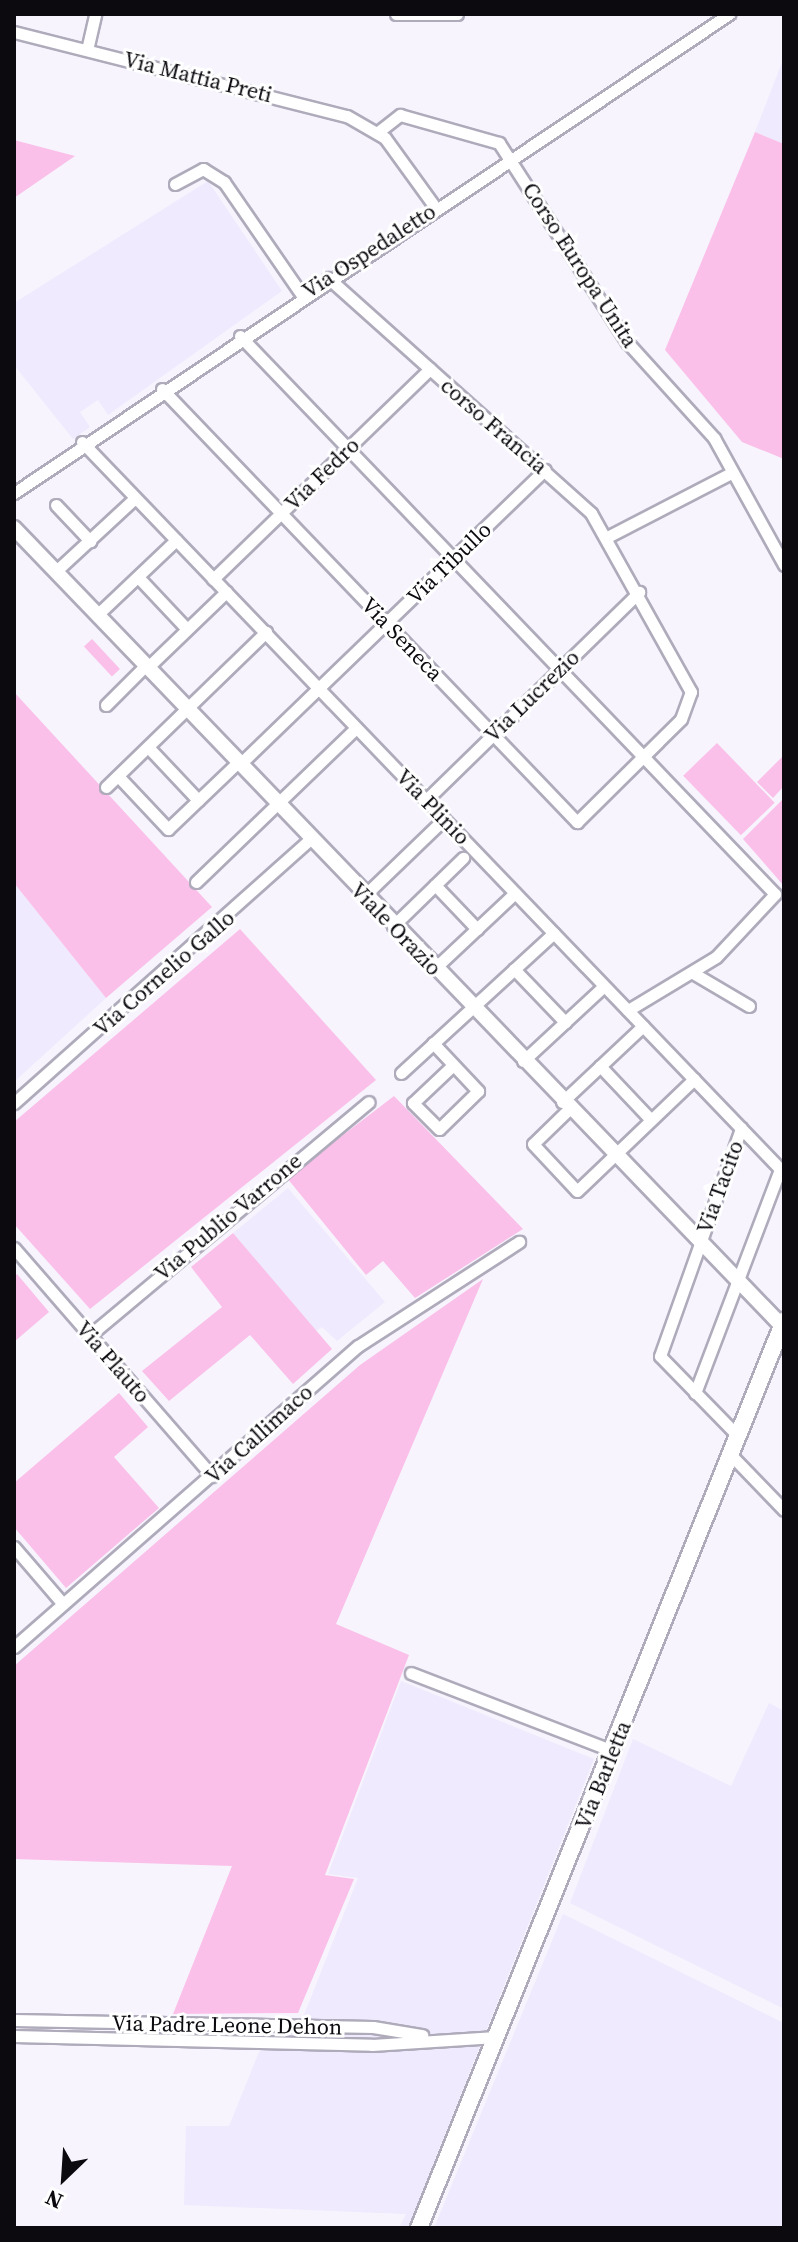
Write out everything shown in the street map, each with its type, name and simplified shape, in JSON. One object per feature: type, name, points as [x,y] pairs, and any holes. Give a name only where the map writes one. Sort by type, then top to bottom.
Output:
[{"type":"main road","name":"Via Barletta","points":[[419,2228],[783,1325]]},
{"type":"street","points":[[87,50],[95,14]]},
{"type":"street","points":[[396,14],[433,20],[457,14]]},
{"type":"street","name":"Via Ospedaletto","points":[[14,493],[82,442],[435,207],[511,160],[724,15]]},
{"type":"street","name":"Via Mattia Preti","points":[[14,32],[327,110],[378,132],[435,207]]},
{"type":"street","points":[[378,132],[400,115],[495,140],[511,160]]},
{"type":"street","name":"Corso Europa Unita","points":[[511,160],[627,342],[714,438],[784,565]]},
{"type":"street","points":[[175,184],[203,169],[224,182],[302,295]]},
{"type":"street","name":"corso Francia","points":[[328,278],[545,470],[609,536],[691,692],[681,719],[643,756]]},
{"type":"street","points":[[240,336],[775,894],[693,973],[628,1010]]},
{"type":"street","name":"Via Fedro","points":[[213,579],[430,369]]},
{"type":"street","name":"Via Seneca","points":[[162,389],[577,822],[643,756]]},
{"type":"street","name":"Via Plinio","points":[[82,442],[782,1171]]},
{"type":"street","name":"Via Tibullo","points":[[118,776],[168,829],[319,689],[545,470]]},
{"type":"street","points":[[609,536],[731,473]]},
{"type":"street","points":[[55,572],[135,498]]},
{"type":"street","points":[[56,505],[90,541]]},
{"type":"street","name":"Viale Orazio","points":[[14,528],[613,1157],[739,1286],[783,1325]]},
{"type":"street","points":[[97,615],[176,540]]},
{"type":"street","points":[[138,577],[187,629]]},
{"type":"street","points":[[106,705],[226,592]]},
{"type":"street","name":"Via Lucrezio","points":[[426,800],[639,592]]},
{"type":"street","points":[[106,787],[266,632]]},
{"type":"street","points":[[196,882],[356,728]]},
{"type":"street","points":[[148,747],[198,800]]},
{"type":"street","points":[[364,896],[444,819]]},
{"type":"street","name":"Via Cornelio Gallo","points":[[14,1103],[310,839]]},
{"type":"street","points":[[393,926],[463,858]]},
{"type":"street","points":[[435,885],[477,929]]},
{"type":"street","points":[[434,969],[515,893]]},
{"type":"street","points":[[401,1073],[554,933]]},
{"type":"street","points":[[514,969],[565,1022]]},
{"type":"street","points":[[693,973],[749,1006]]},
{"type":"street","points":[[523,1061],[604,986]]},
{"type":"street","points":[[643,1026],[600,1066],[533,1144],[577,1191],[694,1079]]},
{"type":"street","points":[[433,1043],[478,1091],[439,1129],[413,1103],[453,1065]]},
{"type":"street","points":[[600,1066],[651,1120]]},
{"type":"street","name":"Via Publio Varrone","points":[[90,1335],[369,1102]]},
{"type":"street","name":"Via Tacito","points":[[695,1393],[660,1356],[741,1128]]},
{"type":"street","points":[[737,1435],[695,1393],[782,1171]]},
{"type":"street","name":"Via Callimaco","points":[[14,1647],[358,1346],[519,1242]]},
{"type":"street","name":"Via Plauto","points":[[14,1248],[212,1476]]},
{"type":"street","points":[[729,1453],[784,1510]]},
{"type":"street","points":[[14,1547],[63,1604]]},
{"type":"street","points":[[411,1673],[613,1751]]},
{"type":"street","name":"Via Padre Leone Dehon","points":[[14,2020],[373,2027],[439,2037]]},
{"type":"street","name":"Via Padre Leone Dehon","points":[[14,2036],[372,2045],[439,2037],[496,2037]]},
{"type":"shaded area","points":[[784,57],[784,144],[755,132]]},
{"type":"shaded area","points":[[755,132],[784,144],[784,459],[742,442],[665,350]]},
{"type":"shaded area","points":[[14,140],[75,156],[14,198]]},
{"type":"shaded area","points":[[208,181],[282,291],[108,415],[98,400],[80,412],[90,427],[73,439],[14,365],[14,303]]},
{"type":"shaded area","points":[[92,639],[120,669],[112,676],[84,647]]},
{"type":"shaded area","points":[[14,692],[212,907],[106,998],[14,883]]},
{"type":"shaded area","points":[[717,743],[775,803],[741,835],[683,776]]},
{"type":"shaded area","points":[[784,755],[784,786],[773,798],[757,782]]},
{"type":"shaded area","points":[[784,798],[784,886],[743,839]]},
{"type":"shaded area","points":[[14,883],[106,998],[14,1082]]},
{"type":"shaded area","points":[[240,929],[376,1080],[90,1309],[14,1224],[14,1122]]},
{"type":"shaded area","points":[[394,1096],[523,1229],[415,1298],[383,1261],[366,1275],[287,1178]]},
{"type":"shaded area","points":[[288,1188],[385,1302],[337,1341],[322,1327],[316,1331],[233,1233]]},
{"type":"shaded area","points":[[233,1233],[332,1349],[293,1384],[250,1335],[169,1401],[142,1371],[222,1307],[191,1267]]},
{"type":"shaded area","points":[[17,1274],[49,1312],[14,1342],[14,1277]]},
{"type":"shaded area","points":[[483,1279],[336,1624],[409,1655],[325,1875],[354,1879],[298,2013],[173,2014],[232,1866],[14,1859],[14,1666],[360,1365]]},
{"type":"shaded area","points":[[119,1393],[148,1427],[114,1457],[159,1508],[66,1588],[14,1527],[14,1483]]},
{"type":"shaded area","points":[[401,1681],[594,1759],[408,2228],[399,2228],[406,2214],[184,2205],[186,2126],[229,2126],[259,2052],[304,2015],[358,1878],[328,1874]]},
{"type":"shaded area","points":[[769,1703],[784,1711],[784,2009],[570,1903],[633,1739],[731,1786]]},
{"type":"shaded area","points":[[563,1914],[784,2023],[784,2228],[434,2228]]}]
